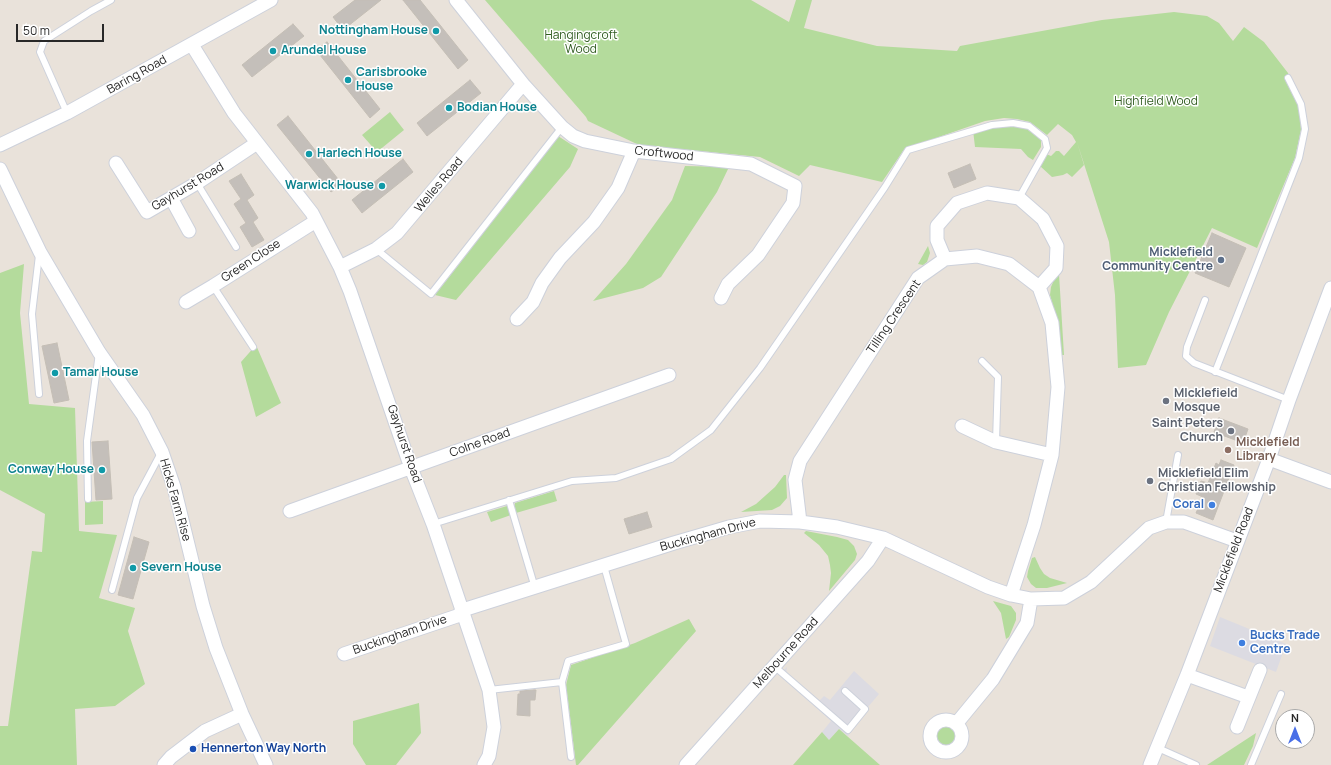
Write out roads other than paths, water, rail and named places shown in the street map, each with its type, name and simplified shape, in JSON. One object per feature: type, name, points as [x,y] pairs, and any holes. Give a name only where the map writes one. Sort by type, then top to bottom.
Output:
[{"type":"street","name":"Baring Road","points":[[0,145],[67,114],[270,0]]},
{"type":"street","name":"Croftwood","points":[[456,0],[524,84],[562,127],[573,136],[584,141],[634,151],[751,164],[795,186],[793,204],[758,255],[728,284],[721,298]]},
{"type":"street","name":"Gayhurst Road","points":[[192,45],[234,114],[312,213],[340,266],[411,468],[433,524],[489,690],[494,727],[489,756],[484,765]]},
{"type":"street","name":"Welles Road","points":[[340,266],[376,250],[397,233],[524,84]]},
{"type":"street","name":"Gayhurst Road","points":[[116,163],[147,212],[197,183],[257,143]]},
{"type":"street","points":[[517,319],[533,302],[542,283],[560,258],[594,222],[618,188],[634,151]]},
{"type":"street","name":"Hicks Farm Rise","points":[[0,169],[40,252],[99,352],[143,415],[162,452],[174,488],[205,613],[216,648],[242,714],[266,765]]},
{"type":"street","points":[[945,259],[937,240],[936,226],[957,203],[987,193],[1019,198],[1044,219],[1056,246],[1056,268],[1039,287],[1052,323],[1058,387],[1052,455],[1034,525],[1011,595]]},
{"type":"street","points":[[171,198],[189,231]]},
{"type":"street","name":"Green Close","points":[[186,302],[214,286],[316,221]]},
{"type":"street","name":"Tilling Crescent","points":[[800,522],[795,480],[800,462],[918,278],[945,259],[977,256],[1009,264],[1039,287]]},
{"type":"street","name":"Micklefield Road","points":[[1150,765],[1187,675],[1269,459],[1289,400],[1331,288]]},
{"type":"street","name":"Colne Road","points":[[290,511],[669,375]]},
{"type":"street","points":[[962,426],[996,442],[1052,455]]},
{"type":"street","points":[[1269,459],[1331,482]]},
{"type":"street","name":"Buckingham Drive","points":[[344,654],[458,616],[466,609],[674,543],[729,527],[760,521],[800,522],[837,527],[883,538],[988,587],[1011,595],[1031,599],[1064,598],[1091,582],[1149,528],[1166,522],[1184,522],[1237,541]]},
{"type":"street","name":"Melbourne Road","points":[[686,765],[868,561],[883,538]]},
{"type":"street","points":[[956,724],[993,679],[1027,623],[1031,599]]},
{"type":"street","points":[[1237,727],[1260,670]]},
{"type":"street","points":[[1187,675],[1248,697]]},
{"type":"street","points":[[170,762],[205,731],[242,714]]},
{"type":"lane","points":[[67,114],[40,52],[44,41],[91,10],[111,0]]},
{"type":"lane","points":[[1215,372],[1299,158],[1305,129],[1301,104],[1288,78]]},
{"type":"lane","points":[[433,524],[572,481],[616,478],[671,459],[711,430],[760,368],[885,187],[908,150],[992,125],[1013,123],[1029,126],[1045,139],[1047,148],[1019,198]]},
{"type":"lane","points":[[376,250],[431,294],[562,127]]},
{"type":"lane","points":[[197,183],[236,247]]},
{"type":"lane","points":[[39,394],[32,314],[40,252]]},
{"type":"lane","points":[[214,286],[253,347]]},
{"type":"lane","points":[[1204,300],[1187,347],[1186,356],[1194,363],[1215,372],[1289,400]]},
{"type":"lane","points":[[88,499],[87,440],[99,352]]},
{"type":"lane","points":[[982,361],[998,377],[996,442]]},
{"type":"lane","points":[[112,590],[136,498],[162,452]]},
{"type":"lane","points":[[1166,522],[1178,455]]},
{"type":"lane","points":[[508,500],[535,588]]},
{"type":"lane","points":[[571,757],[562,682],[568,661],[626,644],[604,566]]},
{"type":"lane","points":[[774,666],[848,730],[865,709],[845,691]]},
{"type":"lane","points":[[489,690],[562,682]]},
{"type":"lane","points":[[1251,765],[1281,694]]},
{"type":"lane","points":[[1158,748],[1196,765]]},
{"type":"place","name":"Nottingham House","points":[[436,31]]},
{"type":"place","name":"Arundel House","points":[[273,51]]},
{"type":"place","name":"Carisbrooke House","points":[[348,80]]},
{"type":"place","name":"Bodian House","points":[[449,108]]},
{"type":"place","name":"Harlech House","points":[[309,154]]},
{"type":"place","name":"Warwick House","points":[[382,186]]},
{"type":"place","name":"Micklefield Community Centre","points":[[1221,260]]},
{"type":"place","name":"Tamar House","points":[[55,373]]},
{"type":"place","name":"MIcklefield Mosque","points":[[1166,401]]},
{"type":"place","name":"Saint Peters Church","points":[[1231,431]]},
{"type":"place","name":"Micklefield Library","points":[[1228,450]]},
{"type":"place","name":"Conway House","points":[[102,470]]},
{"type":"place","name":"Micklefield Elim Christian Fellowship","points":[[1150,481]]},
{"type":"place","name":"Coral","points":[[1212,505]]},
{"type":"place","name":"Severn House","points":[[133,568]]},
{"type":"place","name":"Bucks Trade Centre","points":[[1242,643]]},
{"type":"place","name":"Hennerton Way North","points":[[193,749]]},
{"type":"park label","name":"Hangingcroft Wood","points":[[581,43]]},
{"type":"park label","name":"Highfield Wood","points":[[1156,102]]}]
